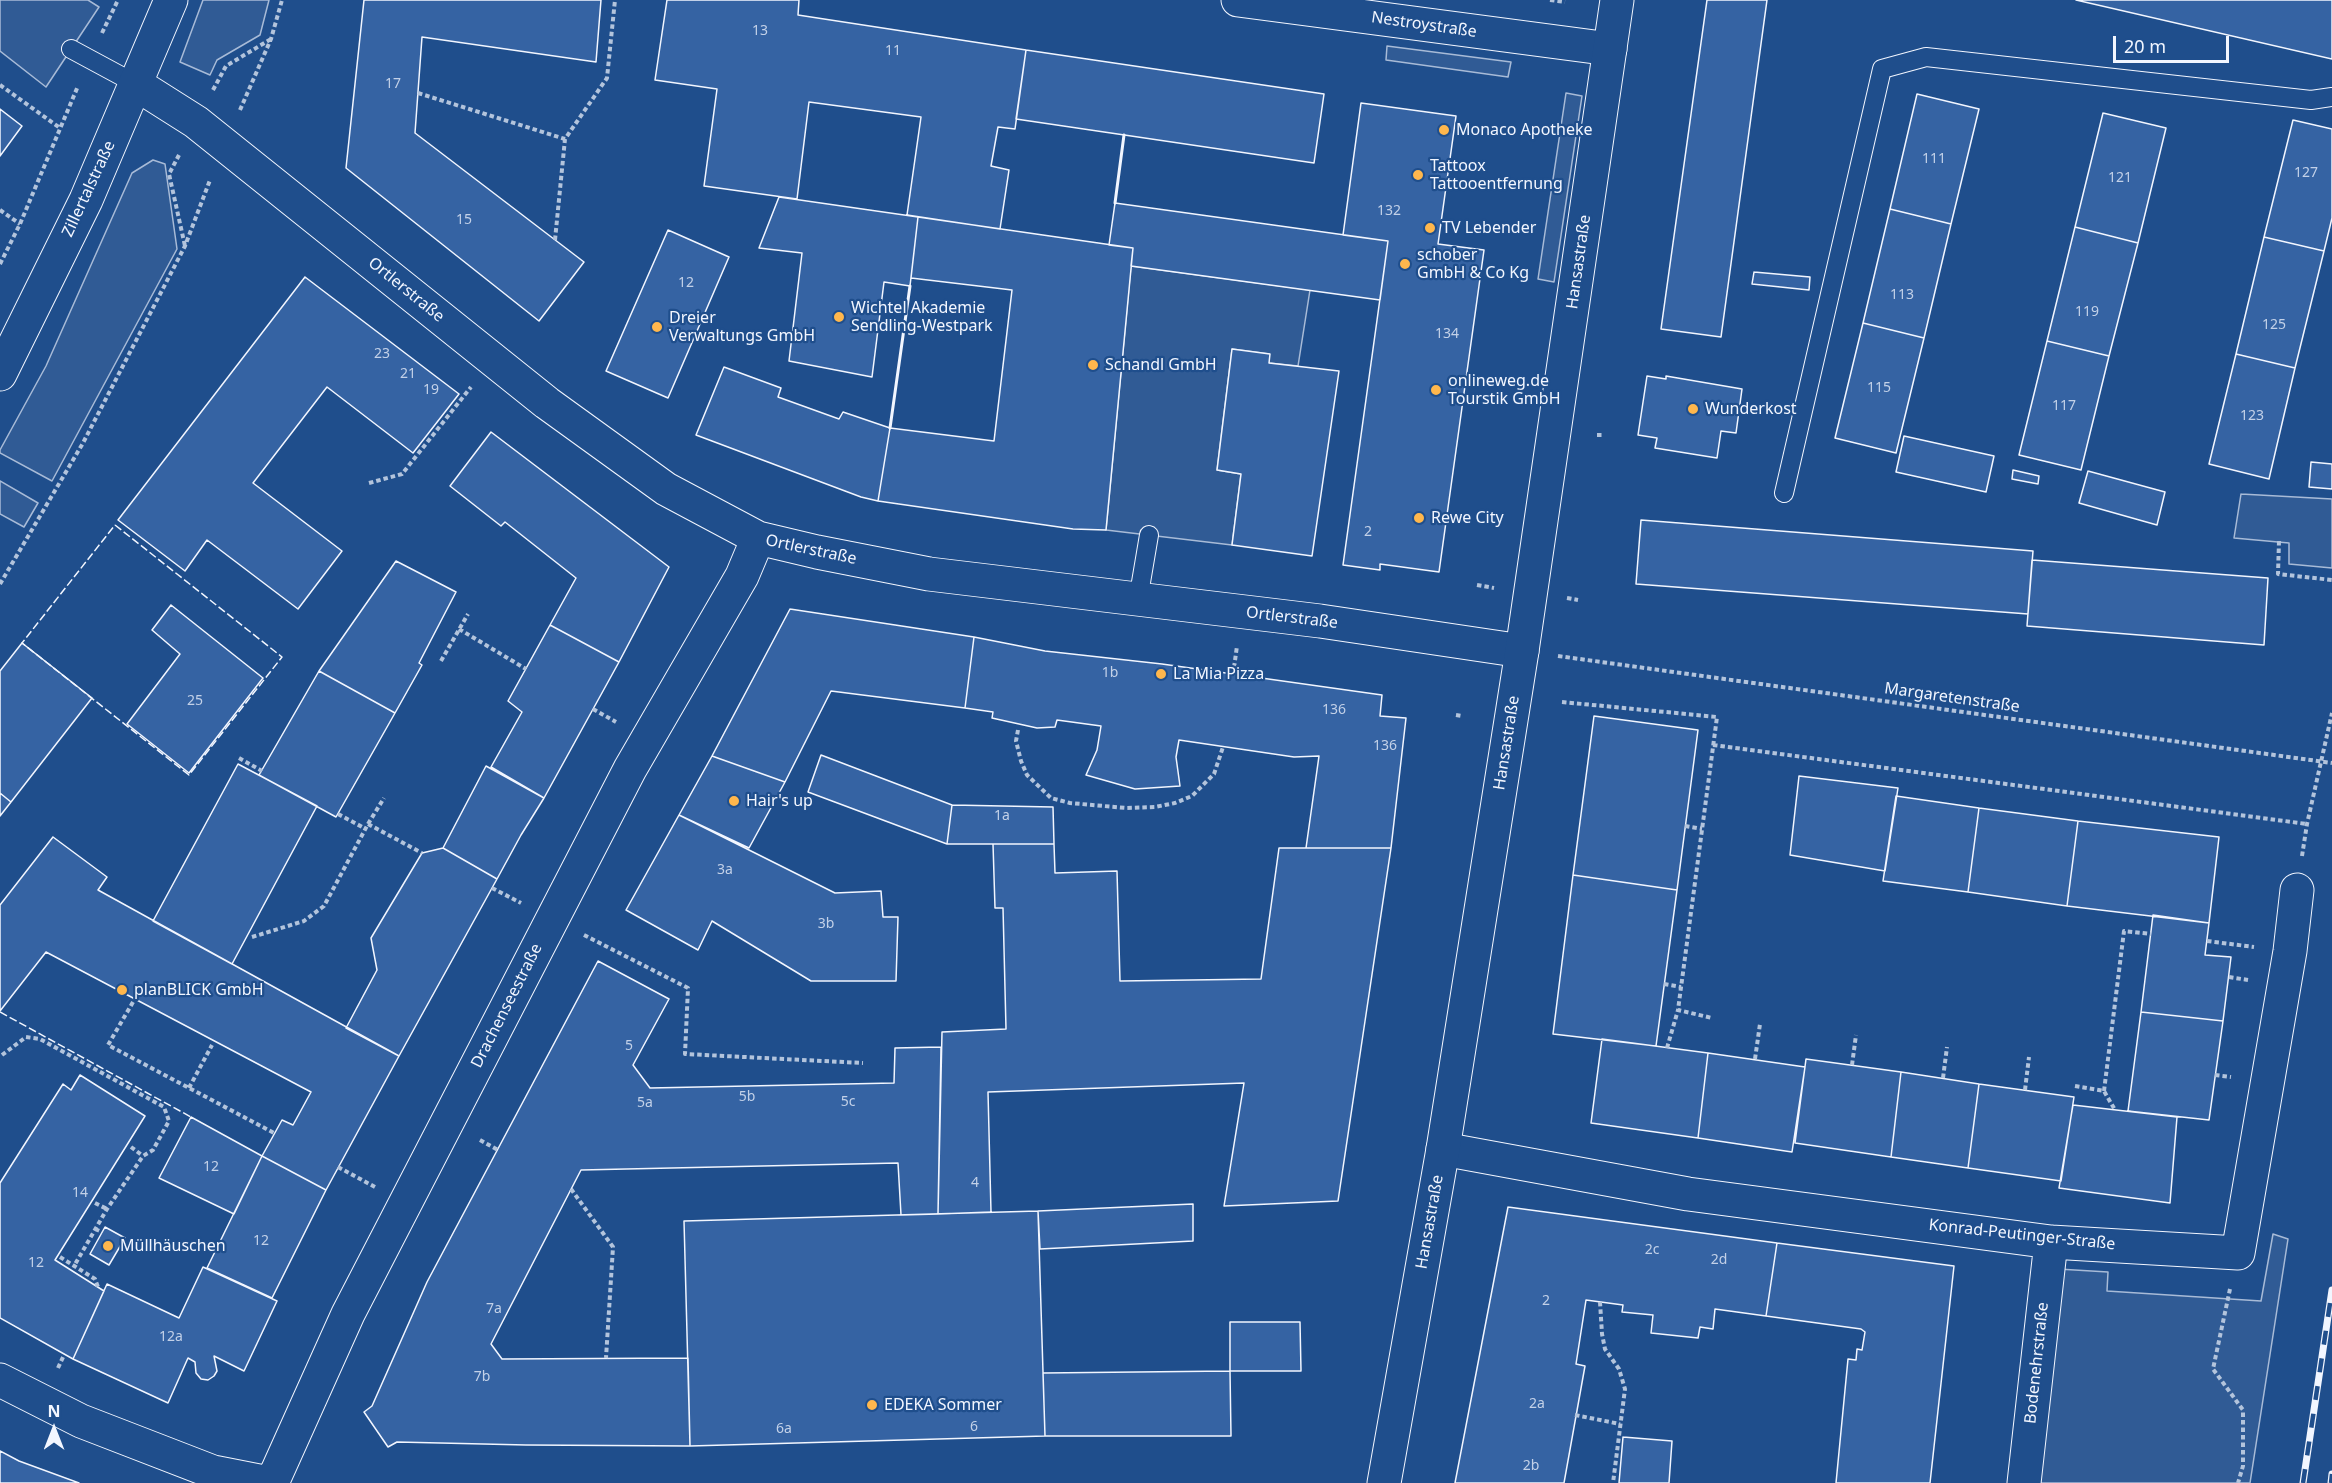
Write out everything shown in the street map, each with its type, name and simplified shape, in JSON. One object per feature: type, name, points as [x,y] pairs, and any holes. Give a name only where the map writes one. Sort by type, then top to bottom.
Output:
[{"type":"street","name":"Zillertalstraße","points":[[0,374],[86,200],[171,0]]},
{"type":"street","name":"Nestroystraße","points":[[1238,0],[1610,50]]},
{"type":"street","name":"Hansastraße","points":[[1384,1483],[1443,1149],[1522,651],[1617,0]]},
{"type":"street","name":"Ortlerstraße","points":[[136,84],[196,122],[547,403],[666,489],[758,538],[929,574],[1320,621],[1522,651]]},
{"type":"street","name":"Drachenseestraße","points":[[270,1483],[348,1314],[630,769],[742,576],[758,538]]},
{"type":"street","points":[[2238,1253],[2290,951],[2297,890]]},
{"type":"street","name":"Konrad-Peutinger-Straße","points":[[1443,1149],[1688,1194],[2051,1242],[2238,1253]]},
{"type":"street","name":"Bodenehrstraße","points":[[2024,1483],[2051,1242]]},
{"type":"street","points":[[0,1380],[81,1421],[204,1468],[270,1483]]},
{"type":"lane","points":[[71,49],[136,84]]},
{"type":"lane","points":[[1784,493],[1882,69],[1926,57],[2311,100],[2332,98]]},
{"type":"lane","points":[[1138,600],[1149,535]]},
{"type":"path","points":[[0,264],[20,224],[89,59],[118,0]]},
{"type":"path","points":[[0,584],[83,443],[184,246],[170,174],[226,66],[272,39],[282,0]]},
{"type":"path","points":[[555,240],[565,139],[607,78],[615,0]]},
{"type":"path","points":[[1550,0],[1565,2]]},
{"type":"path","points":[[0,85],[60,128]]},
{"type":"path","points":[[418,93],[565,139]]},
{"type":"path","points":[[0,210],[20,224]]},
{"type":"path","points":[[369,483],[402,474],[492,359]]},
{"type":"path","points":[[1597,435],[1604,435]]},
{"type":"path","points":[[2279,542],[2278,574],[2332,580]]},
{"type":"path","points":[[441,661],[468,614]]},
{"type":"path","points":[[459,629],[526,669]]},
{"type":"path","name":"Margaretenstraße","points":[[1569,658],[2332,763]]},
{"type":"path","points":[[1562,702],[1717,717],[1678,1010],[1667,1048]]},
{"type":"path","points":[[1713,745],[2307,824],[2332,713]]},
{"type":"path","points":[[1456,715],[1462,716]]},
{"type":"path","points":[[1018,730],[1018,751],[1027,775],[1051,798],[1070,803],[1126,808],[1155,807],[1175,803],[1192,796],[1214,774],[1223,747]]},
{"type":"path","points":[[239,758],[262,771]]},
{"type":"path","points":[[252,937],[304,921],[324,906],[384,798]]},
{"type":"path","points":[[338,814],[422,853]]},
{"type":"path","points":[[1685,826],[1702,829]]},
{"type":"path","points":[[552,919],[688,988],[685,1054],[863,1063]]},
{"type":"path","points":[[2115,1110],[2104,1091],[2124,931],[2151,934]]},
{"type":"path","points":[[2207,941],[2290,951]]},
{"type":"path","points":[[1664,984],[1681,987]]},
{"type":"path","points":[[133,1002],[108,1045],[274,1133]]},
{"type":"path","points":[[1678,1010],[1712,1018]]},
{"type":"path","points":[[1755,1059],[1760,1024]]},
{"type":"path","points":[[1852,1065],[1856,1035]]},
{"type":"path","points":[[2,1055],[26,1037],[40,1039],[164,1107],[169,1121],[153,1150],[143,1156],[107,1209],[74,1266]]},
{"type":"path","points":[[189,1088],[212,1045]]},
{"type":"path","points":[[1943,1078],[1947,1047]]},
{"type":"path","points":[[2025,1090],[2029,1057]]},
{"type":"path","points":[[2075,1086],[2104,1091]]},
{"type":"path","points":[[131,1146],[143,1156]]},
{"type":"path","points":[[571,1189],[613,1247],[606,1358]]},
{"type":"path","points":[[95,1203],[107,1209]]},
{"type":"path","points":[[96,1229],[102,1232]]},
{"type":"path","points":[[2238,1253],[2213,1369],[2243,1410],[2243,1466],[2238,1483]]},
{"type":"path","points":[[60,1257],[95,1279],[98,1287]]},
{"type":"path","points":[[1600,1302],[1605,1349],[1619,1369],[1625,1389],[1613,1483]]},
{"type":"path","points":[[1575,1415],[1620,1424]]},
{"type":"shaded area","points":[[0,0],[88,0],[99,7],[46,87],[0,51]]},
{"type":"shaded area","points":[[203,0],[269,0],[260,35],[217,60],[210,75],[180,62]]},
{"type":"shaded area","points":[[1387,46],[1511,62],[1508,77],[1386,60]]},
{"type":"shaded area","points":[[1566,93],[1582,96],[1554,282],[1538,279]]},
{"type":"shaded area","points":[[153,160],[165,164],[177,249],[52,481],[0,453],[0,450],[46,366],[132,173]]},
{"type":"shaded area","points":[[1131,266],[1310,290],[1298,366],[1269,363],[1269,354],[1232,349],[1217,470],[1241,474],[1232,545],[1106,530]]},
{"type":"shaded area","points":[[0,481],[38,503],[24,527],[0,514]]},
{"type":"shaded area","points":[[2241,494],[2332,499],[2332,568],[2289,564],[2289,543],[2234,538]]},
{"type":"shaded area","points":[[2273,1234],[2288,1239],[2250,1483],[2033,1483],[2058,1269],[2108,1272],[2107,1291],[2261,1301]]},
{"type":"building","points":[[364,0],[601,0],[596,62],[422,37],[415,133],[584,262],[539,321],[346,168]]},
{"type":"building","points":[[667,0],[799,0],[798,15],[1026,50],[1015,129],[998,127],[991,166],[1009,170],[1000,229],[907,215],[921,117],[809,102],[797,199],[704,186],[717,89],[655,80]]},
{"type":"building","points":[[1707,0],[1767,0],[1721,337],[1661,329]]},
{"type":"building","points":[[2076,0],[2332,0],[2332,59]]},
{"type":"building","points":[[1026,50],[1324,94],[1314,163],[1016,119]]},
{"type":"building","points":[[1917,94],[1979,109],[1951,224],[1890,209]]},
{"type":"building","points":[[1361,103],[1456,116],[1438,244],[1484,250],[1439,572],[1380,564],[1380,570],[1343,565],[1388,241],[1343,235]]},
{"type":"building","points":[[0,109],[22,126],[0,156]]},
{"type":"building","points":[[2103,113],[2166,128],[2138,243],[2075,227]]},
{"type":"building","points":[[2293,120],[2332,129],[2332,218],[2324,251],[2264,237]]},
{"type":"building","points":[[779,197],[918,217],[910,286],[884,282],[872,377],[789,361],[802,253],[759,248]]},
{"type":"building","points":[[1115,203],[1388,241],[1380,300],[1131,266],[1133,248],[1109,245]]},
{"type":"building","points":[[1890,209],[1951,224],[1924,338],[1863,323]]},
{"type":"building","points":[[918,217],[1133,248],[1106,530],[1073,529],[878,501],[890,428],[994,441],[1012,290],[911,278]]},
{"type":"building","points":[[2075,227],[2138,243],[2109,356],[2047,341]]},
{"type":"building","points":[[668,230],[729,257],[668,398],[606,371]]},
{"type":"building","points":[[2264,237],[2324,251],[2295,368],[2236,354]]},
{"type":"building","points":[[1754,272],[1810,277],[1809,290],[1752,284]]},
{"type":"building","points":[[305,277],[459,394],[413,453],[327,387],[253,483],[342,551],[298,609],[207,540],[185,571],[118,520]]},
{"type":"building","points":[[1863,323],[1924,338],[1896,453],[1835,438]]},
{"type":"building","points":[[2047,341],[2109,356],[2081,470],[2019,455]]},
{"type":"building","points":[[1232,349],[1270,354],[1269,363],[1339,371],[1312,556],[1232,545],[1241,474],[1217,470]]},
{"type":"building","points":[[2236,354],[2295,368],[2269,479],[2209,464]]},
{"type":"building","points":[[724,367],[781,388],[778,397],[839,419],[843,412],[890,428],[878,501],[861,497],[696,435]]},
{"type":"building","points":[[1647,376],[1666,379],[1666,376],[1742,389],[1736,433],[1721,431],[1717,458],[1655,448],[1657,438],[1638,435]]},
{"type":"building","points":[[491,432],[669,567],[619,662],[550,625],[576,578],[505,522],[501,526],[450,486]]},
{"type":"building","points":[[1904,436],[1994,456],[1986,492],[1896,472]]},
{"type":"building","points":[[2311,462],[2332,464],[2332,489],[2309,487]]},
{"type":"building","points":[[2013,470],[2039,476],[2038,484],[2012,479]]},
{"type":"building","points":[[2088,471],[2165,492],[2157,525],[2079,503]]},
{"type":"building","points":[[1641,520],[2033,551],[2028,614],[1636,584]]},
{"type":"building","points":[[2032,560],[2268,578],[2264,645],[2027,626]]},
{"type":"building","points":[[396,561],[456,592],[419,663],[422,665],[395,713],[319,671]]},
{"type":"building","points":[[171,605],[263,678],[189,773],[127,724],[180,654],[152,630]]},
{"type":"building","points":[[790,609],[974,637],[965,708],[831,691],[785,782],[712,756]]},
{"type":"building","points":[[550,625],[619,662],[544,798],[491,767],[522,712],[508,701]]},
{"type":"building","points":[[974,637],[1045,651],[1162,664],[1382,695],[1380,716],[1406,718],[1391,848],[1306,848],[1319,756],[1294,757],[1179,740],[1176,757],[1180,786],[1135,789],[1086,775],[1097,750],[1101,726],[1057,720],[1055,727],[1037,728],[992,718],[993,712],[965,708]]},
{"type":"building","points":[[22,643],[92,698],[11,802],[0,793],[0,671]]},
{"type":"building","points":[[319,671],[395,713],[336,817],[259,775]]},
{"type":"building","points":[[1594,716],[1698,730],[1677,890],[1573,875]]},
{"type":"building","points":[[821,755],[952,805],[947,844],[808,792]]},
{"type":"building","points":[[712,756],[785,782],[749,848],[679,815]]},
{"type":"building","points":[[238,764],[317,806],[232,964],[153,921]]},
{"type":"building","points":[[486,766],[544,798],[497,879],[443,848]]},
{"type":"building","points":[[1799,776],[1898,788],[1885,871],[1790,855]]},
{"type":"building","points":[[0,793],[11,802],[0,816]]},
{"type":"building","points":[[1896,796],[1979,808],[1968,892],[1883,881]]},
{"type":"building","points":[[952,805],[1053,807],[1054,844],[947,844]]},
{"type":"building","points":[[1979,808],[2078,821],[2067,906],[1968,892]]},
{"type":"building","points":[[679,815],[835,893],[881,891],[883,917],[898,917],[896,981],[811,981],[712,921],[698,950],[626,910]]},
{"type":"building","points":[[2078,821],[2219,837],[2209,923],[2067,906]]},
{"type":"building","points":[[53,837],[107,877],[98,890],[399,1056],[326,1190],[262,1156],[282,1120],[293,1125],[311,1092],[46,952],[0,1011],[0,905]]},
{"type":"building","points":[[993,844],[1054,844],[1055,873],[1117,871],[1120,981],[1261,979],[1279,848],[1391,848],[1338,1201],[1224,1206],[1244,1083],[988,1092],[991,1212],[938,1214],[942,1032],[1006,1029],[1003,908],[995,908]]},
{"type":"building","points":[[443,848],[497,879],[399,1056],[346,1028],[377,970],[371,938],[422,853]]},
{"type":"building","points":[[1573,875],[1677,890],[1656,1046],[1553,1034]]},
{"type":"building","points":[[2153,915],[2209,923],[2205,955],[2231,957],[2223,1021],[2141,1012]]},
{"type":"building","points":[[598,961],[669,999],[633,1065],[650,1088],[894,1083],[895,1048],[941,1047],[938,1214],[901,1215],[898,1163],[581,1170],[491,1344],[502,1359],[688,1358],[690,1446],[397,1442],[388,1447],[364,1412],[372,1406],[427,1282]]},
{"type":"building","points":[[2141,1012],[2223,1021],[2209,1120],[2128,1111]]},
{"type":"building","points":[[1602,1039],[1708,1053],[1698,1138],[1591,1123]]},
{"type":"building","points":[[1708,1053],[1805,1067],[1792,1152],[1698,1138]]},
{"type":"building","points":[[1806,1059],[1901,1072],[1891,1157],[1795,1143]]},
{"type":"building","points":[[1901,1072],[1979,1084],[1968,1168],[1891,1157]]},
{"type":"building","points":[[80,1075],[145,1116],[55,1260],[104,1291],[73,1359],[0,1318],[0,1183],[63,1084],[71,1090]]},
{"type":"building","points":[[1979,1084],[2074,1097],[2061,1181],[1968,1168]]},
{"type":"building","points":[[2073,1105],[2177,1117],[2170,1203],[2059,1188]]},
{"type":"building","points":[[191,1117],[262,1156],[234,1214],[159,1178]]},
{"type":"building","points":[[262,1156],[326,1190],[272,1298],[207,1268]]},
{"type":"building","points":[[1193,1204],[1193,1241],[1040,1249],[1038,1211]]},
{"type":"building","points":[[1508,1207],[1777,1243],[1766,1316],[1715,1309],[1713,1329],[1700,1327],[1698,1338],[1651,1333],[1653,1315],[1622,1312],[1623,1305],[1586,1300],[1576,1364],[1585,1366],[1564,1483],[1455,1483]]},
{"type":"building","points":[[1038,1211],[1045,1436],[690,1446],[684,1221]]},
{"type":"building","name":"Müllhäuschen","points":[[105,1227],[125,1238],[109,1265],[90,1254]]},
{"type":"building","points":[[1777,1243],[1954,1266],[1930,1483],[1836,1483],[1848,1359],[1856,1360],[1857,1349],[1862,1350],[1865,1332],[1861,1329],[1766,1316]]},
{"type":"building","points":[[203,1267],[277,1301],[244,1371],[214,1356],[217,1371],[208,1380],[201,1379],[196,1373],[195,1362],[188,1358],[168,1403],[73,1359],[107,1284],[179,1318]]},
{"type":"building","points":[[1230,1322],[1300,1322],[1301,1371],[1230,1371]]},
{"type":"building","points":[[1230,1371],[1231,1436],[1045,1436],[1043,1373]]},
{"type":"building","points":[[1623,1437],[1672,1441],[1669,1483],[1619,1483]]},
{"type":"building","points":[[0,1451],[19,1461],[79,1483],[0,1483]]},
{"type":"railway","points":[[2303,1483],[2332,1290]]},
{"type":"railway","points":[[2331,1483],[2332,1474]]},
{"type":"fence","points":[[115,525],[282,657],[189,775],[22,643],[115,525]]},
{"type":"fence","points":[[0,1012],[191,1117]]},
{"type":"wall","points":[[1115,203],[1124,135]]},
{"type":"wall","points":[[890,428],[910,286]]},
{"type":"place","name":"Monaco Apotheke","points":[[1444,130]]},
{"type":"place","name":"Tattoox Tattooentfernung","points":[[1418,175]]},
{"type":"place","name":"TV Lebender","points":[[1430,228]]},
{"type":"place","name":"schober GmbH & Co Kg","points":[[1405,264]]},
{"type":"place","name":"Wichtel Akademie Sendling-Westpark","points":[[839,317]]},
{"type":"place","name":"Dreier Verwaltungs GmbH","points":[[657,327]]},
{"type":"place","name":"Schandl GmbH","points":[[1093,365]]},
{"type":"place","name":"onlineweg.de Tourstik GmbH","points":[[1436,390]]},
{"type":"place","name":"Wunderkost","points":[[1693,409]]},
{"type":"place","name":"Rewe City","points":[[1419,518]]},
{"type":"place","name":"La Mia Pizza","points":[[1161,674]]},
{"type":"place","name":"Hair's up","points":[[734,801]]},
{"type":"place","name":"planBLICK GmbH","points":[[122,990]]},
{"type":"place","name":"Müllhäuschen","points":[[108,1246]]},
{"type":"place","name":"EDEKA Sommer","points":[[872,1405]]}]
